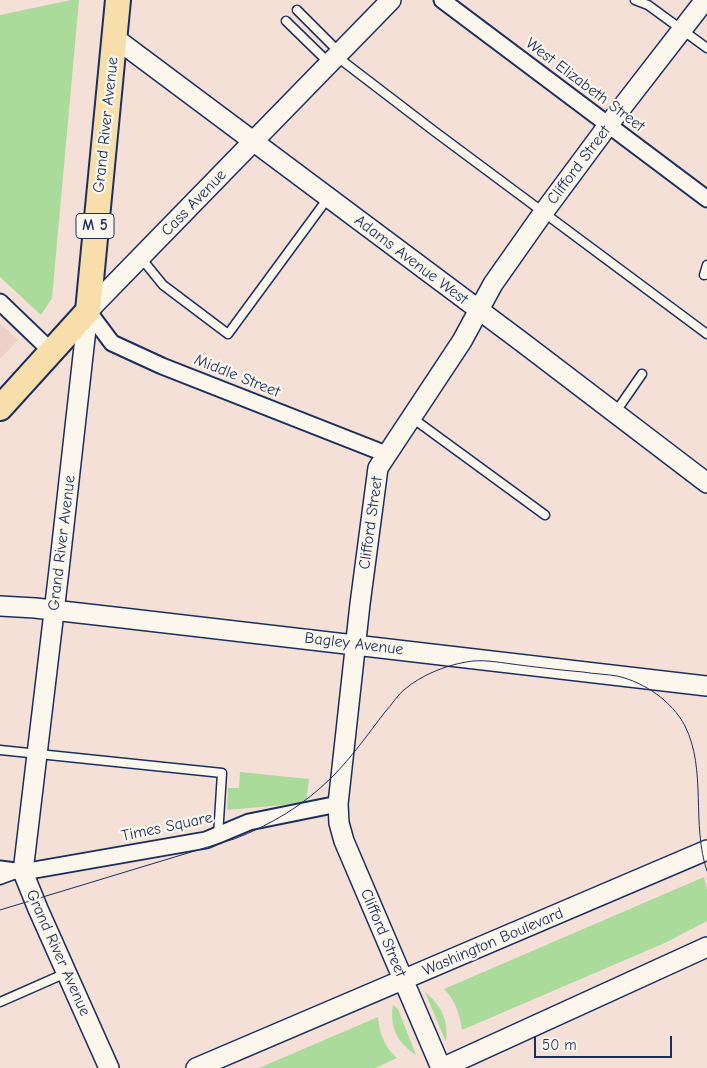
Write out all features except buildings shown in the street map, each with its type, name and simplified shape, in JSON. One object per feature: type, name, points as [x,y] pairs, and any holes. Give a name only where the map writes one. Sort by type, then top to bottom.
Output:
[{"type":"main road","name":"Grand River Avenue","points":[[88,311],[118,0]]},
{"type":"main road","name":"Cass Avenue","points":[[0,408],[88,311]]},
{"type":"street","name":"Cass Avenue","points":[[88,311],[391,0]]},
{"type":"street","name":"West Elizabeth Street","points":[[442,0],[707,199]]},
{"type":"street","name":"Clifford Street","points":[[442,1068],[344,841],[339,823],[338,804],[378,468],[462,341],[493,284],[609,124],[705,0]]},
{"type":"street","name":"Adams Avenue West","points":[[115,38],[707,483]]},
{"type":"street","points":[[0,302],[52,352]]},
{"type":"street","name":"Middle Street","points":[[88,311],[112,343],[162,366],[386,454]]},
{"type":"street","name":"Grand River Avenue","points":[[88,311],[23,872],[109,1068]]},
{"type":"street","name":"Bagley Avenue","points":[[0,606],[54,610],[707,686]]},
{"type":"street","name":"Times Square","points":[[0,869],[23,872],[206,840],[248,822],[338,804]]},
{"type":"street","name":"Washington Boulevard","points":[[196,1068],[707,850]]},
{"type":"street","points":[[442,1068],[707,946]]},
{"type":"lane","points":[[636,0],[648,5],[707,48]]},
{"type":"lane","points":[[297,10],[335,57]]},
{"type":"lane","points":[[286,21],[707,334]]},
{"type":"lane","points":[[141,258],[163,285],[228,334],[328,198]]},
{"type":"lane","points":[[707,265],[704,275],[707,273]]},
{"type":"lane","points":[[615,413],[642,374]]},
{"type":"lane","points":[[411,417],[545,515]]},
{"type":"lane","points":[[0,750],[222,773],[218,836]]},
{"type":"lane","points":[[0,880],[23,872]]},
{"type":"lane","points":[[0,1002],[66,972]]},
{"type":"shaded area","points":[[0,323],[18,340],[0,359]]},
{"type":"green space","points":[[79,0],[52,298],[41,315],[0,277],[0,15]]},
{"type":"green space","points":[[240,772],[309,779],[306,803],[227,810],[228,788],[239,788]]},
{"type":"green space","points":[[704,877],[707,890],[707,921],[667,942],[462,1030],[456,1008],[444,989]]},
{"type":"green space","points":[[425,992],[443,1014],[447,1034],[446,1042]]},
{"type":"green space","points":[[393,1005],[398,1009],[416,1055],[404,1046],[396,1034],[392,1020]]},
{"type":"green space","points":[[378,1017],[383,1040],[397,1058],[375,1068],[259,1068]]},
{"type":"tram line","points":[[0,910],[234,839],[274,821],[310,797],[332,777],[405,689],[426,675],[472,661],[617,676],[647,688],[673,708],[685,726],[692,743],[697,779],[702,853],[707,871]]}]
